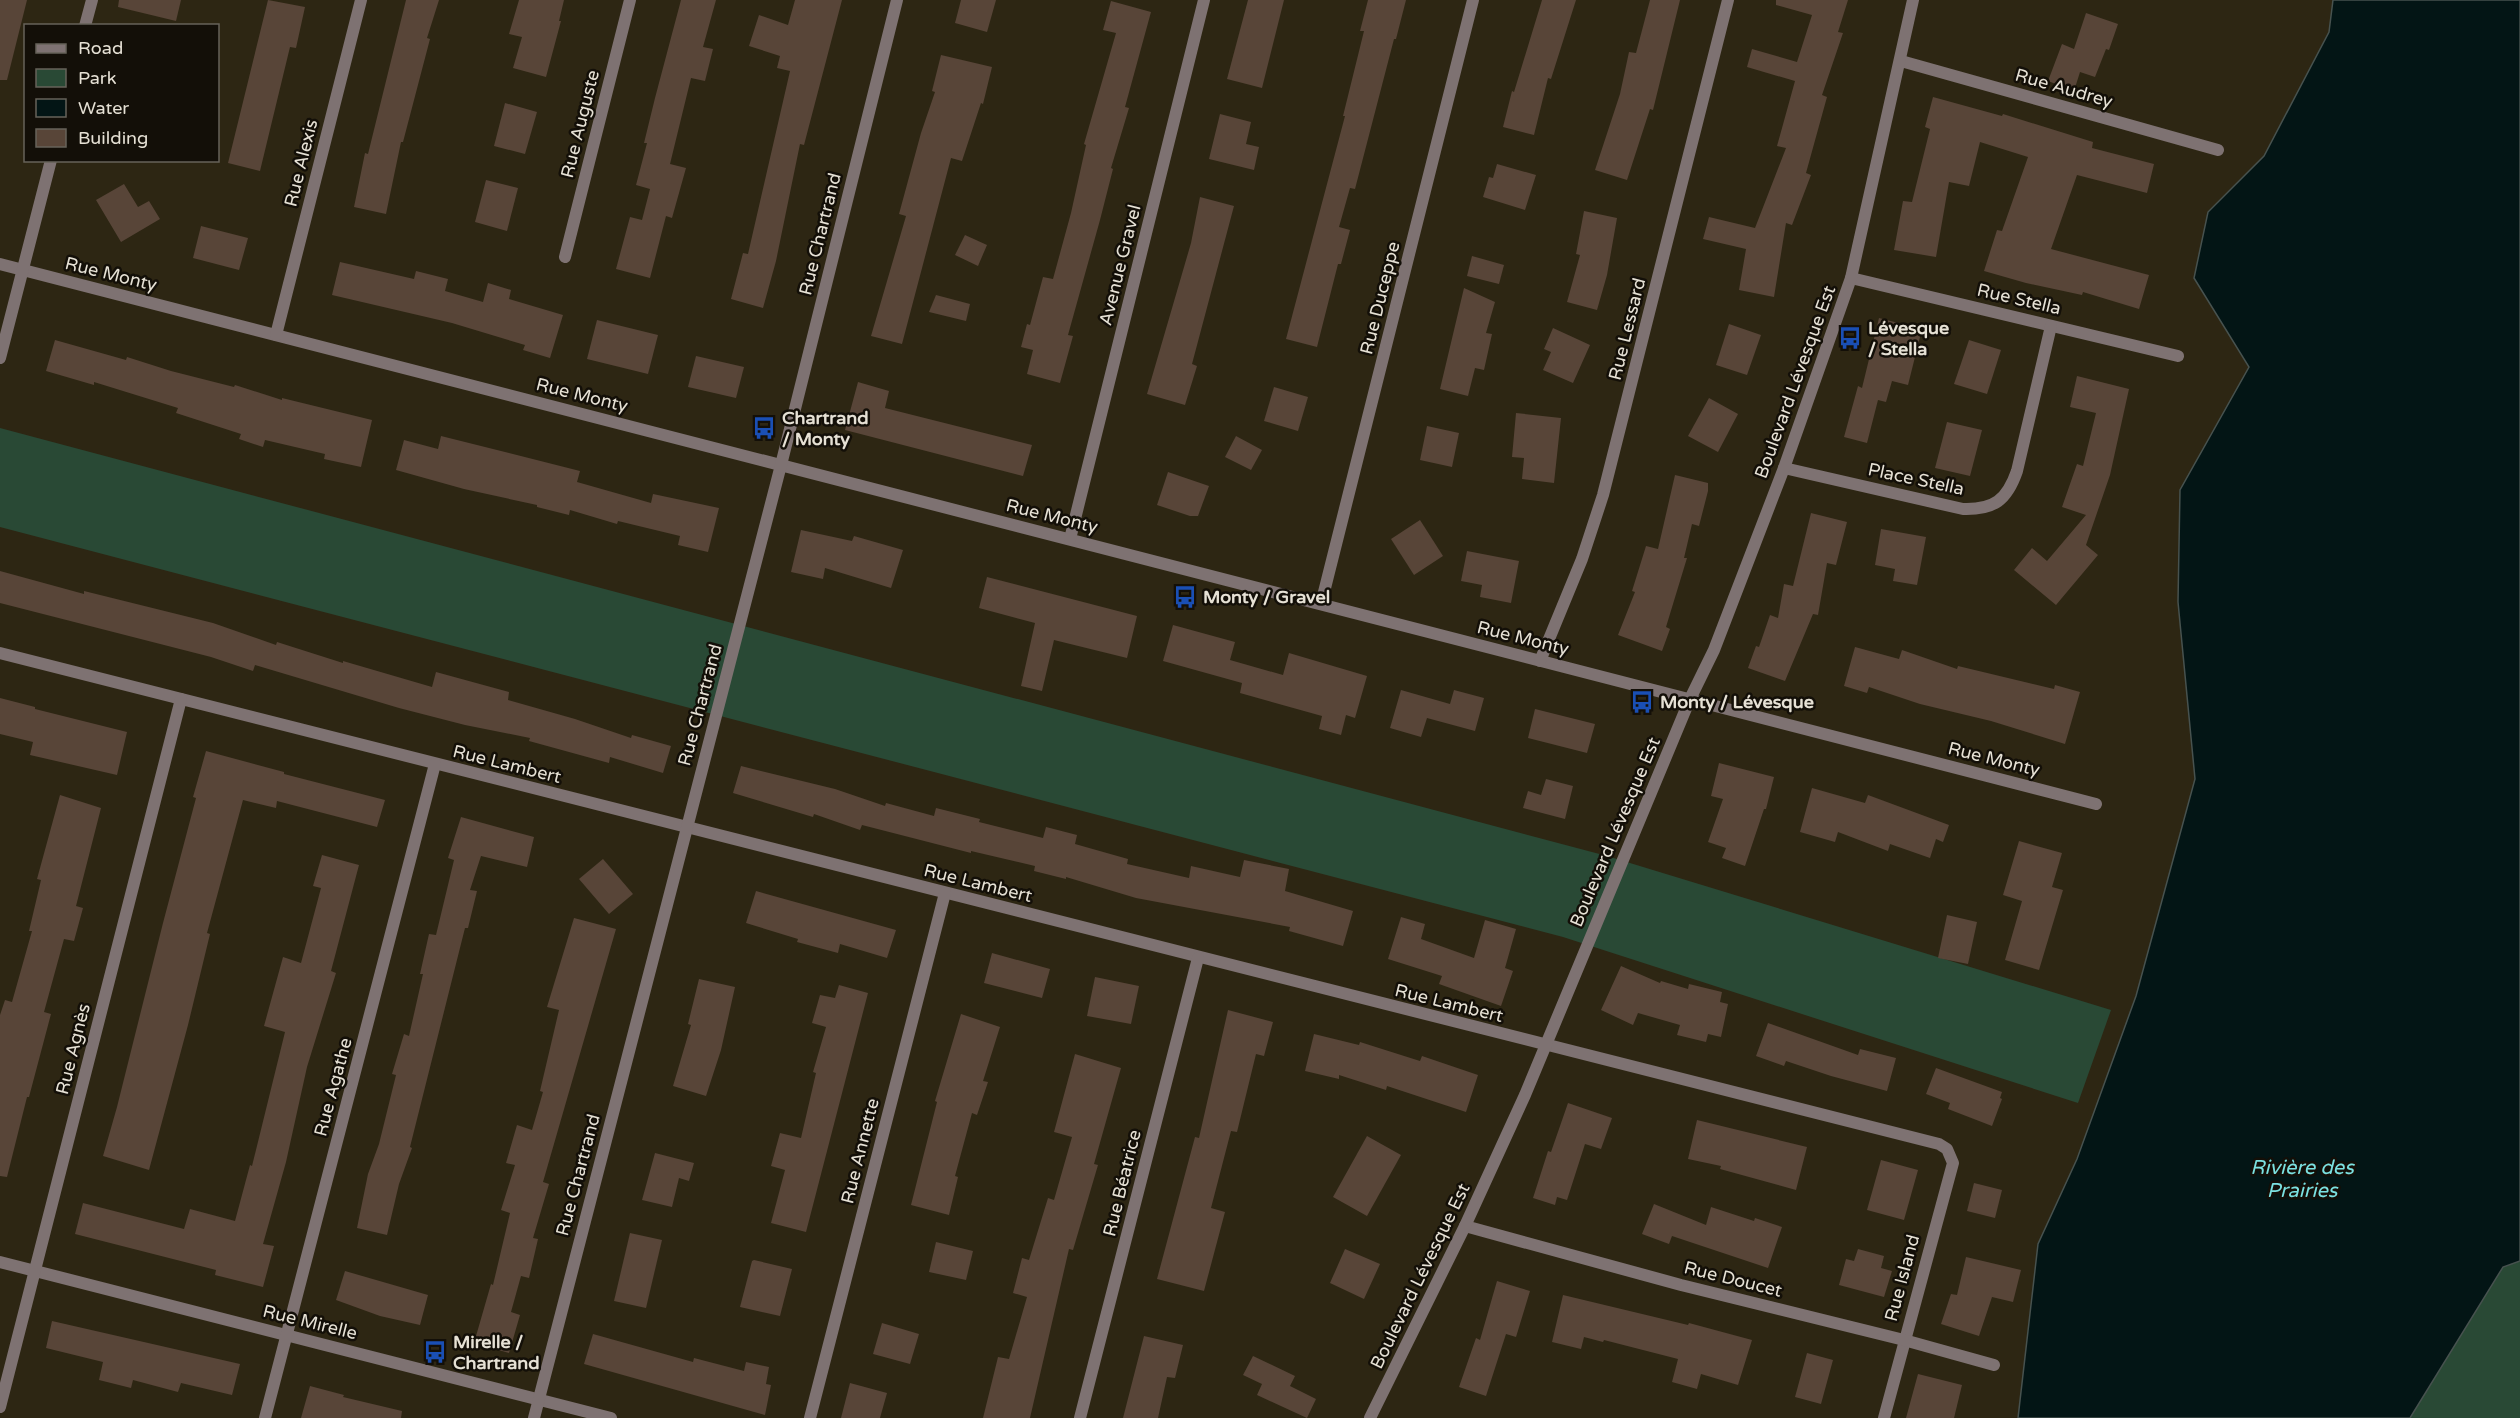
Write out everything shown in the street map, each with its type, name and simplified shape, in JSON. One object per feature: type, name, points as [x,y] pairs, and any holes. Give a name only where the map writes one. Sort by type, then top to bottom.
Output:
[{"type":"street","points":[[86,24],[92,0]]},
{"type":"street","name":"Rue Alexis","points":[[276,335],[361,0]]},
{"type":"street","name":"Rue Auguste","points":[[565,257],[630,0]]},
{"type":"street","name":"Rue Chartrand","points":[[534,1418],[781,465],[897,0]]},
{"type":"street","name":"Avenue Gravel","points":[[1070,540],[1204,0]]},
{"type":"street","name":"Rue Duceppe","points":[[1321,604],[1473,0]]},
{"type":"street","name":"Rue Lessard","points":[[1540,661],[1582,559],[1603,495],[1728,0]]},
{"type":"street","name":"Boulevard Lévesque Est","points":[[1370,1418],[1465,1226],[1545,1046],[1690,699],[1714,650],[1784,468],[1851,278],[1913,0]]},
{"type":"street","name":"Rue Audrey","points":[[1900,61],[2218,150]]},
{"type":"street","points":[[0,358],[50,162]]},
{"type":"street","name":"Rue Monty","points":[[0,264],[2096,804]]},
{"type":"street","name":"Rue Stella","points":[[1851,278],[2178,356]]},
{"type":"street","name":"Place Stella","points":[[1784,468],[1963,509],[1979,509],[1994,505],[2012,484],[2017,471],[2051,326]]},
{"type":"street","name":"Rue Lambert","points":[[0,653],[1545,1046],[1940,1144],[1947,1149]]},
{"type":"street","name":"Rue Agnès","points":[[0,1407],[181,699]]},
{"type":"street","name":"Rue Agathe","points":[[266,1418],[435,764]]},
{"type":"street","name":"Rue Annette","points":[[810,1418],[945,893]]},
{"type":"street","name":"Rue Béatrice","points":[[1080,1418],[1198,958]]},
{"type":"street","name":"Rue Island","points":[[1884,1418],[1953,1163],[1947,1149]]},
{"type":"street","name":"Rue Doucet","points":[[1465,1226],[1681,1285],[1904,1340],[1994,1365]]},
{"type":"street","name":"Rue Mirelle","points":[[0,1262],[611,1418]]},
{"type":"green space","points":[[0,428],[1607,856],[2111,1010],[2078,1103],[1563,937],[0,527]]},
{"type":"green space","points":[[2520,1261],[2520,1418],[2410,1418],[2503,1266]]},
{"type":"water","name":"Rivière des Prairies","points":[[2333,0],[2520,0],[2520,1261],[2503,1267],[2410,1418],[2018,1418],[2038,1244],[2077,1159],[2136,996],[2195,779],[2178,602],[2180,490],[2249,367],[2194,278],[2208,212],[2264,156],[2329,32]]},
{"type":"building","points":[[0,0],[27,0],[7,80],[0,80]]},
{"type":"building","points":[[119,0],[181,0],[176,21],[118,7]]},
{"type":"building","points":[[268,0],[305,7],[296,48],[290,47],[260,171],[228,163]]},
{"type":"building","points":[[406,0],[439,0],[427,38],[430,39],[403,142],[401,142],[386,214],[354,207],[365,153],[368,154]]},
{"type":"building","points":[[519,0],[564,0],[559,21],[561,21],[546,77],[513,68],[522,37],[509,34]]},
{"type":"building","points":[[681,0],[716,0],[703,47],[713,49],[705,81],[691,78],[670,164],[686,168],[672,218],[666,216],[650,278],[616,269],[630,217],[642,220],[650,189],[636,185],[647,143],[644,143]]},
{"type":"building","points":[[795,0],[842,0],[804,145],[800,144],[776,261],[763,308],[731,299],[743,253],[748,254],[790,71],[777,68],[780,56],[749,46],[759,15],[788,25]]},
{"type":"building","points":[[961,0],[996,0],[987,32],[955,23]]},
{"type":"building","points":[[1248,0],[1284,0],[1262,88],[1227,79]]},
{"type":"building","points":[[1368,0],[1406,0],[1355,189],[1350,188],[1339,227],[1350,230],[1341,264],[1338,264],[1317,347],[1286,339],[1345,116],[1343,116],[1364,31],[1360,31]]},
{"type":"building","points":[[1542,0],[1576,0],[1551,79],[1548,78],[1534,135],[1503,127],[1512,91],[1514,92]]},
{"type":"building","points":[[1650,0],[1680,0],[1653,110],[1650,109],[1627,180],[1595,170],[1620,94],[1629,52],[1636,53]]},
{"type":"building","points":[[1776,0],[1848,0],[1838,32],[1843,33],[1822,95],[1827,97],[1806,173],[1811,175],[1792,225],[1786,223],[1774,297],[1739,290],[1746,249],[1703,239],[1709,217],[1755,228],[1786,148],[1777,146],[1795,81],[1747,67],[1752,49],[1797,62],[1812,15],[1776,5]]},
{"type":"building","points":[[1111,1],[1151,12],[1125,107],[1129,108],[1111,168],[1113,169],[1100,220],[1068,335],[1073,336],[1060,383],[1027,374],[1033,350],[1021,347],[1027,324],[1030,325],[1043,277],[1053,279],[1071,213],[1086,145],[1084,144],[1116,33],[1103,30]]},
{"type":"building","points":[[2086,13],[2118,24],[2109,50],[2106,49],[2095,77],[2080,72],[2074,91],[2048,81],[2062,44],[2074,49]]},
{"type":"building","points":[[941,55],[992,67],[983,104],[981,103],[962,161],[951,158],[902,344],[871,336],[906,216],[899,214],[921,133],[935,92],[932,91]]},
{"type":"building","points":[[1933,97],[2002,116],[2003,114],[2093,142],[2092,148],[2154,164],[2147,193],[2077,175],[2051,249],[2149,275],[2139,309],[2083,292],[2082,295],[1984,271],[1997,230],[2002,231],[2028,157],[1980,142],[1969,186],[1949,182],[1936,257],[1894,250],[1903,201],[1912,202],[1930,129],[1925,127]]},
{"type":"building","points":[[505,103],[537,112],[525,154],[494,146]]},
{"type":"building","points":[[1220,114],[1251,122],[1246,144],[1259,147],[1254,170],[1209,159]]},
{"type":"building","points":[[1497,164],[1536,175],[1525,210],[1483,197],[1489,177],[1493,178]]},
{"type":"building","points":[[486,180],[518,188],[507,231],[475,222]]},
{"type":"building","points":[[124,184],[138,207],[149,201],[160,219],[121,242],[96,200]]},
{"type":"building","points":[[1200,197],[1234,206],[1192,364],[1197,366],[1185,405],[1147,394],[1191,243]]},
{"type":"building","points":[[1584,211],[1617,218],[1607,275],[1597,310],[1567,302],[1580,255],[1576,254]]},
{"type":"building","points":[[201,226],[248,238],[239,270],[193,258]]},
{"type":"building","points":[[965,235],[987,245],[978,266],[955,255]]},
{"type":"building","points":[[1472,256],[1504,265],[1499,284],[1467,276]]},
{"type":"building","points":[[340,262],[414,279],[416,271],[448,279],[445,291],[483,302],[488,283],[511,290],[509,299],[563,315],[550,358],[523,350],[525,345],[452,323],[332,295]]},
{"type":"building","points":[[1464,288],[1495,302],[1486,333],[1492,334],[1484,370],[1475,368],[1468,396],[1440,389]]},
{"type":"building","points":[[936,295],[970,304],[966,321],[929,312]]},
{"type":"building","points":[[1879,318],[1922,329],[1908,385],[1892,381],[1886,402],[1878,400],[1867,443],[1844,437],[1858,386],[1862,388]]},
{"type":"building","points":[[597,320],[658,335],[648,374],[587,359]]},
{"type":"building","points":[[1729,324],[1761,335],[1747,375],[1716,365]]},
{"type":"building","points":[[1553,328],[1590,345],[1573,383],[1543,370],[1551,352],[1544,349]]},
{"type":"building","points":[[55,340],[126,360],[127,357],[234,387],[235,385],[282,400],[282,398],[372,420],[361,467],[324,459],[325,454],[265,440],[263,447],[239,439],[241,434],[176,413],[178,408],[94,382],[94,385],[46,371]]},
{"type":"building","points":[[1969,340],[2001,350],[1987,394],[1954,384]]},
{"type":"building","points":[[696,356],[744,367],[736,398],[688,387]]},
{"type":"building","points":[[2077,376],[2129,389],[2110,475],[2086,545],[2098,555],[2056,605],[2014,570],[2032,548],[2047,561],[2086,515],[2062,507],[2077,464],[2083,466],[2096,413],[2070,407]]},
{"type":"building","points":[[858,382],[889,391],[885,408],[1032,445],[1023,476],[845,430]]},
{"type":"building","points":[[1274,387],[1308,397],[1298,431],[1264,421]]},
{"type":"building","points":[[1709,398],[1738,414],[1718,452],[1688,436]]},
{"type":"building","points":[[1516,413],[1561,418],[1554,483],[1522,479],[1524,458],[1512,457]]},
{"type":"building","points":[[1947,422],[1982,430],[1970,476],[1935,468]]},
{"type":"building","points":[[1427,426],[1459,433],[1452,467],[1420,460]]},
{"type":"building","points":[[441,436],[580,471],[577,482],[651,503],[653,494],[719,508],[708,552],[678,545],[680,536],[618,521],[617,524],[570,510],[569,515],[396,470],[404,440],[438,449]]},
{"type":"building","points":[[1236,436],[1262,450],[1251,470],[1225,457]]},
{"type":"building","points":[[1168,472],[1209,486],[1198,516],[1190,516],[1157,505]]},
{"type":"building","points":[[1675,475],[1708,483],[1708,491],[1699,526],[1692,524],[1684,558],[1687,558],[1666,627],[1670,629],[1662,651],[1618,635],[1635,592],[1632,591],[1646,546],[1658,549]]},
{"type":"building","points":[[1811,513],[1847,522],[1836,565],[1827,563],[1818,615],[1813,614],[1785,681],[1748,668],[1756,646],[1759,647],[1770,615],[1778,618],[1784,584],[1793,586]]},
{"type":"building","points":[[1420,520],[1443,556],[1414,575],[1391,539]]},
{"type":"building","points":[[1881,529],[1926,537],[1917,585],[1893,581],[1895,569],[1875,565]]},
{"type":"building","points":[[801,530],[852,541],[854,536],[903,550],[891,588],[825,568],[823,579],[791,572]]},
{"type":"building","points":[[1467,551],[1519,561],[1511,603],[1480,597],[1482,585],[1461,581]]},
{"type":"building","points":[[0,571],[84,594],[84,591],[213,623],[276,645],[277,642],[432,687],[436,672],[509,692],[508,700],[631,738],[632,735],[671,746],[663,773],[610,757],[609,763],[529,741],[530,738],[465,725],[399,708],[255,665],[253,671],[211,657],[0,603]]},
{"type":"building","points":[[987,577],[1137,616],[1127,658],[1054,640],[1042,691],[1021,686],[1035,623],[979,608]]},
{"type":"building","points":[[1173,625],[1235,642],[1230,660],[1283,675],[1289,653],[1367,676],[1355,718],[1346,715],[1341,735],[1319,729],[1322,716],[1240,693],[1242,683],[1163,661]]},
{"type":"building","points":[[1855,647],[1899,659],[1902,650],[1957,669],[1958,666],[2054,689],[2055,685],[2080,692],[2065,744],[1991,721],[1920,704],[1869,687],[1867,693],[1844,686]]},
{"type":"building","points":[[1401,690],[1450,704],[1454,690],[1484,698],[1475,731],[1427,718],[1421,737],[1390,728]]},
{"type":"building","points":[[0,698],[127,732],[117,775],[30,755],[33,742],[0,734]]},
{"type":"building","points":[[1535,709],[1595,724],[1587,753],[1528,738]]},
{"type":"building","points":[[206,751],[385,800],[377,827],[277,801],[276,808],[243,800],[207,933],[210,934],[188,1025],[149,1170],[103,1156],[196,798],[193,797]]},
{"type":"building","points":[[1719,763],[1774,777],[1766,809],[1764,809],[1745,866],[1722,858],[1726,848],[1708,842],[1723,799],[1711,796]]},
{"type":"building","points":[[741,766],[835,789],[885,806],[886,803],[934,816],[936,808],[980,819],[979,822],[1043,838],[1046,827],[1077,835],[1075,844],[1128,859],[1127,864],[1189,878],[1191,866],[1240,877],[1244,860],[1289,869],[1285,891],[1353,911],[1343,946],[1289,931],[1290,927],[1136,898],[1066,877],[1066,879],[1034,871],[1035,866],[971,851],[971,853],[862,825],[860,830],[814,814],[813,817],[733,793]]},
{"type":"building","points":[[1546,779],[1573,786],[1565,819],[1523,808],[1528,791],[1541,795]]},
{"type":"building","points":[[1812,788],[1865,803],[1868,795],[1949,825],[1943,842],[1936,839],[1930,858],[1890,844],[1888,851],[1838,832],[1835,842],[1800,832]]},
{"type":"building","points":[[60,795],[101,808],[76,906],[83,908],[74,941],[64,939],[44,1012],[51,1014],[29,1097],[27,1097],[7,1177],[0,1176],[0,1015],[5,1000],[12,1002],[32,931],[29,931],[41,880],[37,879]]},
{"type":"building","points":[[461,817],[534,837],[527,867],[481,856],[470,890],[477,891],[468,928],[465,928],[410,1147],[412,1148],[399,1184],[387,1235],[357,1228],[368,1174],[379,1144],[396,1075],[392,1074],[404,1034],[409,1036],[423,974],[420,974],[429,934],[436,935],[454,860],[448,858]]},
{"type":"building","points":[[2019,841],[2062,853],[2052,887],[2063,890],[2039,970],[2005,960],[2022,901],[2003,895]]},
{"type":"building","points":[[322,855],[359,865],[331,971],[336,973],[307,1067],[286,1162],[263,1244],[274,1246],[263,1287],[215,1275],[216,1270],[75,1234],[83,1203],[184,1229],[190,1209],[235,1221],[250,1165],[252,1166],[285,1032],[264,1026],[283,957],[301,963],[321,888],[313,886]]},
{"type":"building","points":[[603,859],[633,894],[609,914],[579,879]]},
{"type":"building","points":[[756,891],[896,930],[887,958],[840,944],[838,953],[797,942],[798,939],[746,923]]},
{"type":"building","points":[[1947,915],[1977,922],[1968,964],[1938,958]]},
{"type":"building","points":[[1401,917],[1425,924],[1421,939],[1474,958],[1485,920],[1516,929],[1505,968],[1513,971],[1501,1006],[1439,984],[1442,976],[1388,959]]},
{"type":"building","points":[[574,918],[616,929],[543,1182],[549,1184],[533,1238],[538,1239],[529,1278],[521,1276],[511,1312],[520,1315],[509,1353],[474,1343],[491,1284],[493,1285],[510,1213],[501,1210],[515,1165],[506,1163],[517,1125],[532,1130],[543,1092],[540,1091],[559,1010],[547,1007]]},
{"type":"building","points":[[992,953],[1050,969],[1042,998],[984,983]]},
{"type":"building","points":[[1621,966],[1660,983],[1661,981],[1688,989],[1689,984],[1722,992],[1720,1002],[1728,1004],[1721,1037],[1708,1034],[1706,1042],[1677,1035],[1680,1025],[1638,1013],[1633,1025],[1601,1010]]},
{"type":"building","points":[[1095,977],[1139,986],[1131,1024],[1087,1016]]},
{"type":"building","points":[[699,979],[735,987],[721,1050],[706,1096],[673,1086],[691,1025],[688,1024]]},
{"type":"building","points":[[839,985],[868,993],[806,1232],[771,1223],[785,1170],[771,1166],[780,1133],[801,1138],[816,1073],[813,1072],[826,1027],[812,1023],[820,995],[835,998]]},
{"type":"building","points":[[1228,1010],[1273,1022],[1264,1056],[1256,1054],[1237,1132],[1231,1131],[1211,1208],[1225,1212],[1204,1291],[1157,1279],[1195,1137],[1199,1138]]},
{"type":"building","points":[[961,1014],[1000,1027],[983,1081],[988,1082],[977,1115],[972,1113],[955,1176],[958,1177],[949,1215],[911,1205],[937,1102],[935,1101]]},
{"type":"building","points":[[1768,1023],[1858,1055],[1860,1049],[1896,1058],[1887,1091],[1786,1061],[1784,1066],[1756,1056]]},
{"type":"building","points":[[1314,1034],[1359,1045],[1360,1042],[1420,1061],[1422,1056],[1478,1075],[1466,1112],[1387,1086],[1386,1090],[1339,1075],[1339,1079],[1305,1071]]},
{"type":"building","points":[[1075,1054],[1121,1068],[1094,1164],[1098,1165],[1073,1250],[1069,1249],[1030,1418],[983,1418],[998,1357],[1009,1359],[1027,1297],[1013,1293],[1022,1258],[1029,1260],[1048,1198],[1054,1200],[1072,1137],[1054,1132]]},
{"type":"building","points":[[1936,1068],[2002,1092],[2000,1098],[2002,1099],[1992,1126],[1948,1109],[1950,1103],[1926,1094]]},
{"type":"building","points":[[1568,1103],[1612,1118],[1601,1149],[1585,1144],[1567,1200],[1557,1197],[1555,1205],[1533,1198],[1548,1151],[1551,1152]]},
{"type":"building","points":[[1697,1120],[1807,1147],[1796,1190],[1720,1169],[1721,1166],[1688,1159]]},
{"type":"building","points":[[1367,1136],[1401,1155],[1367,1216],[1333,1197]]},
{"type":"building","points":[[655,1153],[694,1163],[689,1181],[679,1178],[672,1207],[642,1200]]},
{"type":"building","points":[[1881,1160],[1918,1170],[1904,1220],[1867,1210]]},
{"type":"building","points":[[1974,1183],[2002,1190],[1995,1218],[1967,1211]]},
{"type":"building","points":[[1654,1204],[1706,1225],[1711,1207],[1754,1221],[1755,1218],[1782,1227],[1768,1268],[1672,1236],[1669,1244],[1642,1234]]},
{"type":"building","points":[[630,1233],[662,1240],[646,1308],[614,1301]]},
{"type":"building","points":[[936,1242],[973,1251],[966,1280],[929,1272]]},
{"type":"building","points":[[1345,1249],[1380,1264],[1364,1299],[1330,1283]]},
{"type":"building","points":[[1858,1249],[1884,1256],[1881,1268],[1892,1271],[1884,1297],[1839,1285],[1846,1259],[1854,1261]]},
{"type":"building","points":[[1966,1257],[2021,1270],[2013,1302],[1992,1297],[1979,1336],[1941,1324],[1951,1294],[1957,1295]]},
{"type":"building","points":[[754,1260],[792,1269],[780,1316],[740,1307]]},
{"type":"building","points":[[345,1271],[428,1295],[420,1325],[380,1316],[336,1300]]},
{"type":"building","points":[[1497,1281],[1530,1291],[1516,1337],[1506,1334],[1486,1396],[1459,1387],[1476,1338],[1480,1340]]},
{"type":"building","points":[[1563,1295],[1688,1325],[1689,1323],[1752,1340],[1738,1385],[1701,1374],[1697,1389],[1672,1382],[1678,1359],[1604,1340],[1603,1342],[1584,1337],[1581,1349],[1552,1342]]},
{"type":"building","points":[[52,1321],[240,1364],[232,1395],[181,1383],[178,1392],[133,1380],[131,1388],[99,1380],[103,1362],[46,1348]]},
{"type":"building","points":[[882,1323],[919,1334],[910,1364],[873,1354]]},
{"type":"building","points":[[593,1334],[693,1362],[694,1358],[744,1371],[746,1362],[769,1367],[766,1384],[771,1385],[765,1415],[584,1364]]},
{"type":"building","points":[[1144,1336],[1183,1345],[1175,1378],[1167,1377],[1158,1418],[1123,1418]]},
{"type":"building","points":[[1807,1353],[1833,1360],[1821,1404],[1795,1397]]},
{"type":"building","points":[[1253,1356],[1295,1376],[1290,1386],[1316,1399],[1307,1418],[1257,1395],[1262,1384],[1243,1375]]},
{"type":"building","points":[[1918,1374],[1962,1385],[1954,1418],[1906,1418]]},
{"type":"building","points":[[850,1383],[887,1393],[880,1418],[841,1418]]},
{"type":"building","points":[[310,1386],[344,1395],[343,1397],[402,1411],[401,1418],[301,1418]]},
{"type":"place","name":"Lévesque / Stella","points":[[1850,338]]},
{"type":"place","name":"Chartrand / Monty","points":[[764,428]]},
{"type":"place","name":"Monty / Gravel","points":[[1185,597]]},
{"type":"place","name":"Monty / Lévesque","points":[[1642,702]]},
{"type":"place","name":"Mirelle / Chartrand","points":[[435,1352]]}]
